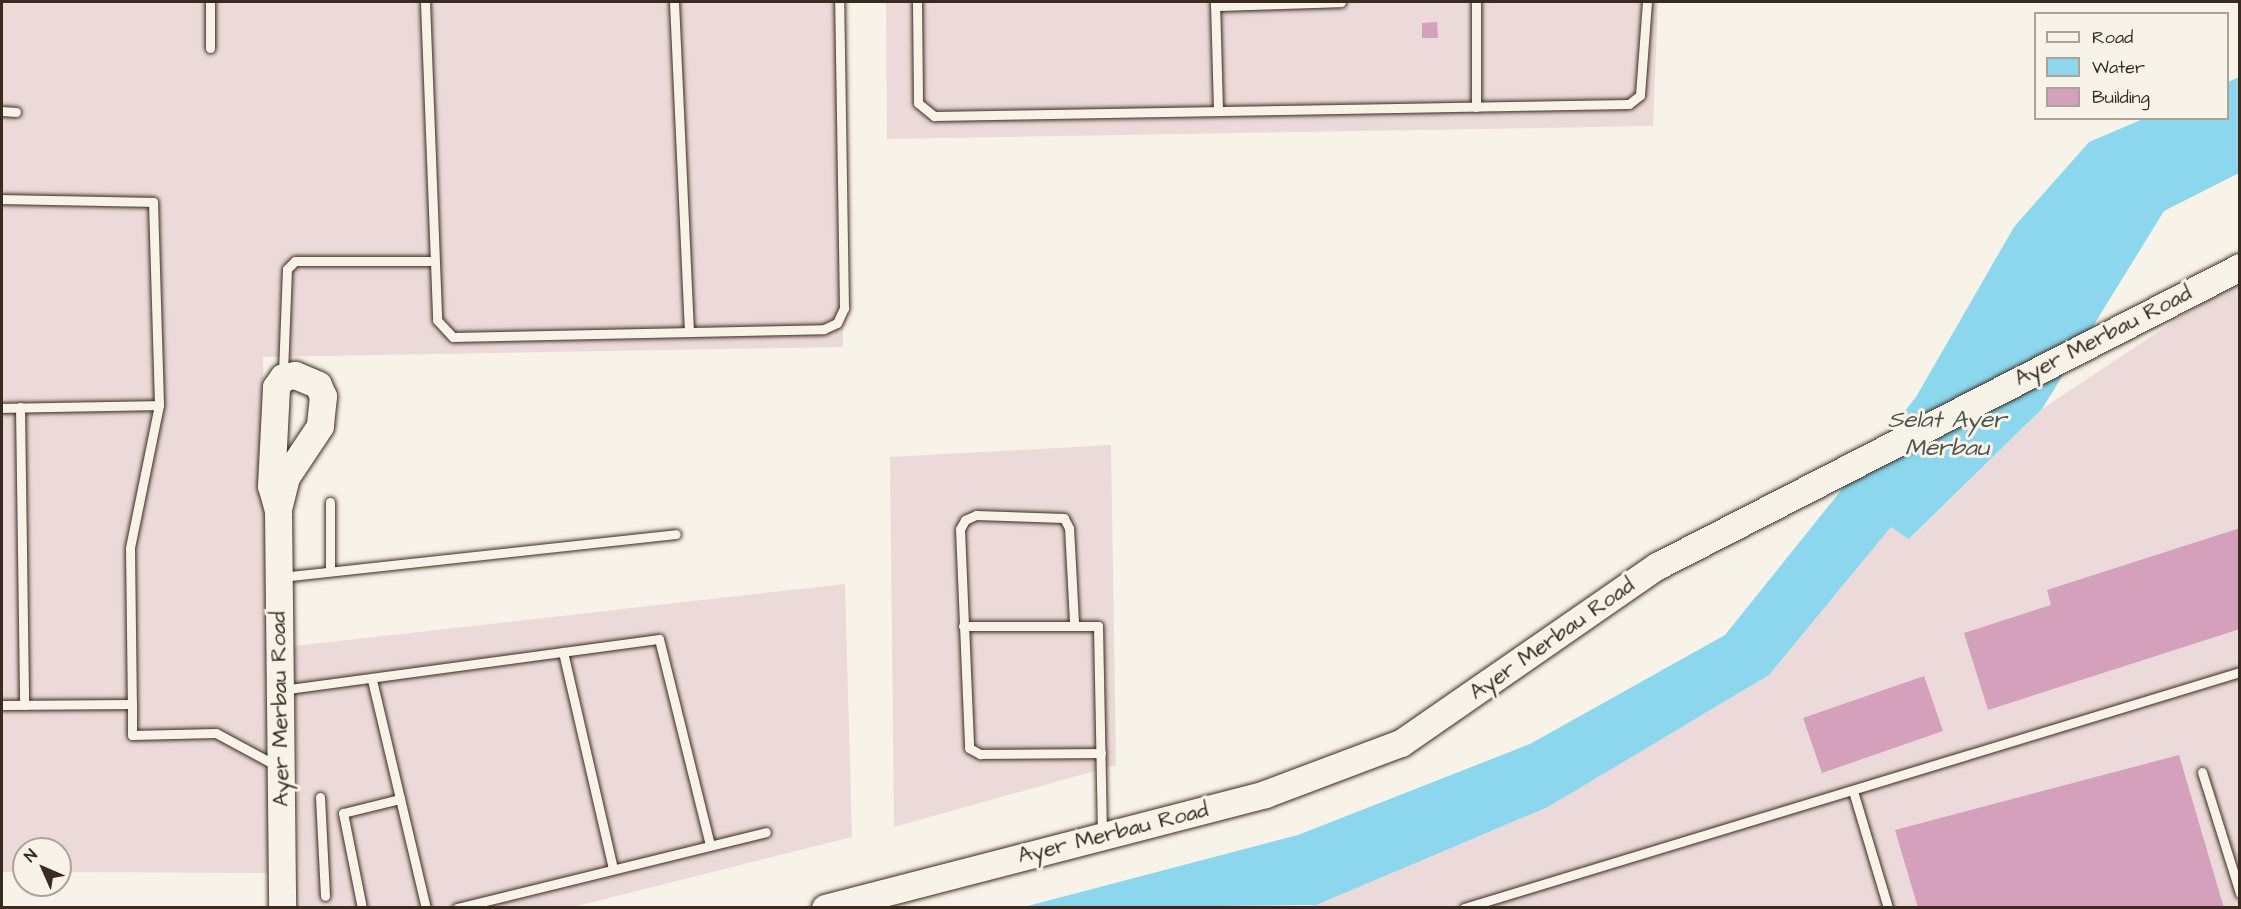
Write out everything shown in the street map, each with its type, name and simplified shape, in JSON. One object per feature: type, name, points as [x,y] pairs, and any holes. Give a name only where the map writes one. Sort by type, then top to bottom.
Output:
[{"type":"street","name":"Ayer Merbau Road","points":[[825,908],[1265,794],[1401,743],[1657,566],[2240,267]]},
{"type":"street","name":"Ayer Merbau Road","points":[[278,510],[288,473],[320,426],[323,396],[309,379],[283,377],[276,387],[271,486],[278,510],[282,908]]},
{"type":"lane","points":[[210,2],[210,48]]},
{"type":"lane","points":[[425,2],[437,320],[453,337],[824,330],[842,316],[839,2]]},
{"type":"lane","points":[[674,2],[689,332]]},
{"type":"lane","points":[[917,2],[918,103],[934,116],[1476,106],[1637,100],[1647,2]]},
{"type":"lane","points":[[1218,111],[1215,4],[1341,2]]},
{"type":"lane","points":[[1476,2],[1476,106]]},
{"type":"lane","points":[[2,111],[16,112]]},
{"type":"lane","points":[[2,199],[153,202],[158,210],[159,405],[130,548],[132,735],[216,734],[279,767]]},
{"type":"lane","points":[[283,377],[286,269],[295,261],[434,261]]},
{"type":"lane","points":[[2,408],[159,405]]},
{"type":"lane","points":[[20,407],[24,705]]},
{"type":"lane","points":[[330,502],[330,572]]},
{"type":"lane","points":[[1074,622],[1070,528],[1064,518],[976,515],[960,529],[969,748],[980,754],[1101,753]]},
{"type":"lane","points":[[279,577],[676,534]]},
{"type":"lane","points":[[963,626],[1074,622],[1093,623],[1100,630],[1102,836]]},
{"type":"lane","points":[[280,690],[372,680],[653,639],[662,643],[710,845]]},
{"type":"lane","points":[[563,652],[614,867]]},
{"type":"lane","points":[[1464,908],[2240,672]]},
{"type":"lane","points":[[372,680],[426,908]]},
{"type":"lane","points":[[2,705],[132,704]]},
{"type":"lane","points":[[2202,772],[2240,893]]},
{"type":"lane","points":[[1853,791],[1888,908]]},
{"type":"lane","points":[[320,797],[325,896]]},
{"type":"lane","points":[[362,908],[343,813],[400,798]]},
{"type":"lane","points":[[457,908],[614,867],[766,832]]},
{"type":"shaded area","points":[[2,2],[840,2],[843,347],[263,357],[268,873],[72,872],[72,837],[12,837],[12,872],[2,872]]},
{"type":"shaded area","points":[[886,2],[1658,2],[1653,126],[887,139]]},
{"type":"shaded area","points":[[2239,278],[2239,907],[1306,908],[1548,807],[1769,675],[1891,527],[1910,539],[2042,409]]},
{"type":"shaded area","points":[[1111,445],[1116,765],[894,827],[890,457]]},
{"type":"shaded area","points":[[845,584],[852,837],[573,907],[301,907],[294,646]]},
{"type":"water","name":"Selat Ayer Merbau","points":[[2239,77],[2239,173],[2164,211],[2042,409],[1909,539],[1891,527],[1769,675],[1548,807],[1316,905],[1020,908],[1298,835],[1530,744],[1725,635],[1916,397],[2014,227],[2089,142],[2141,120],[2229,120],[2229,82]]},
{"type":"building","points":[[1437,22],[1438,38],[1422,38],[1422,23]]},
{"type":"building","points":[[2240,528],[2240,629],[1988,710],[1964,633],[2051,605],[2047,590]]},
{"type":"building","points":[[1924,676],[1943,731],[1822,773],[1803,718]]},
{"type":"building","points":[[2179,755],[2224,908],[1918,908],[1895,830]]}]
